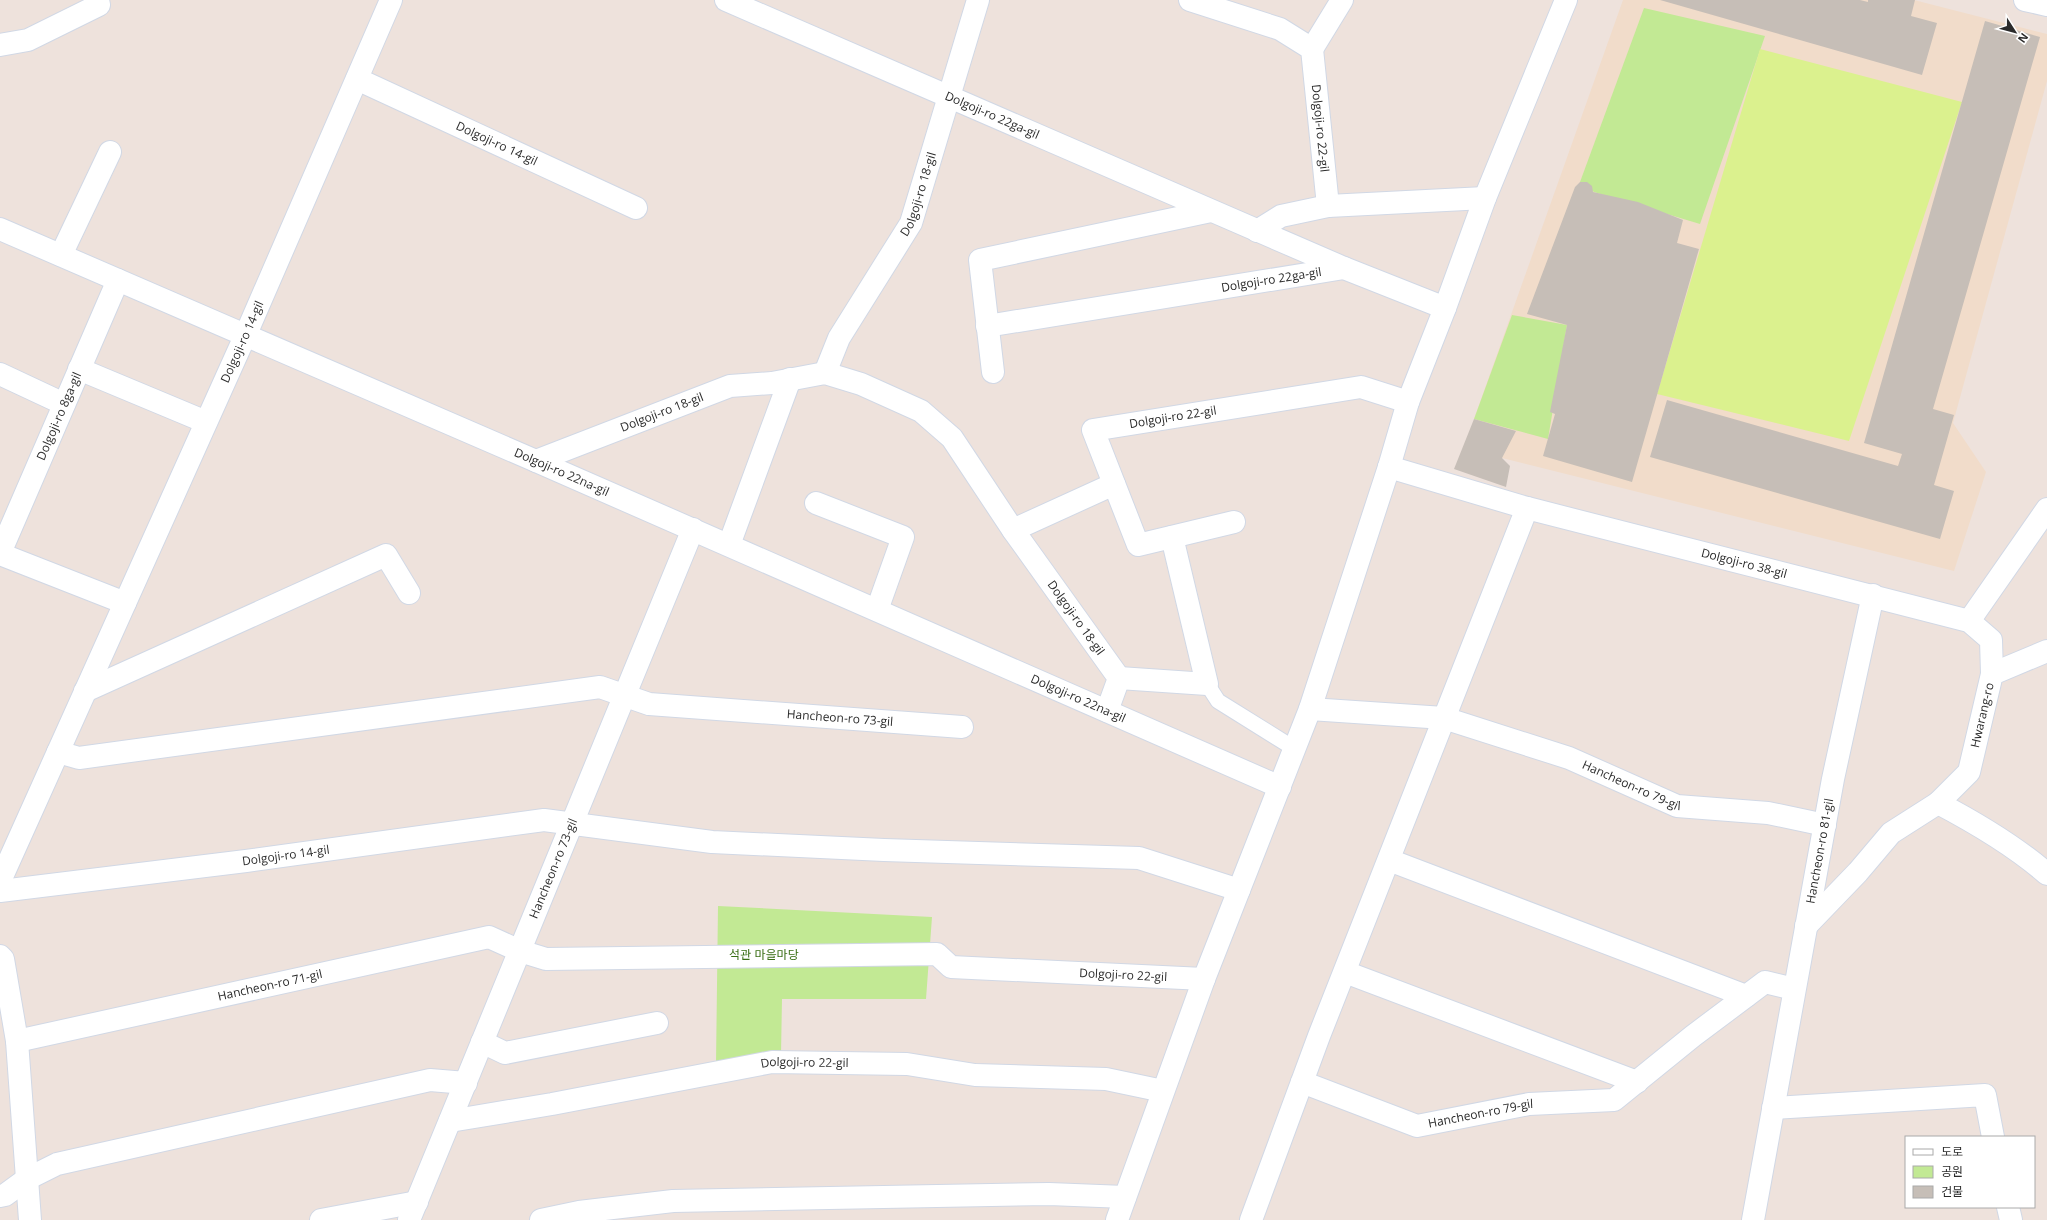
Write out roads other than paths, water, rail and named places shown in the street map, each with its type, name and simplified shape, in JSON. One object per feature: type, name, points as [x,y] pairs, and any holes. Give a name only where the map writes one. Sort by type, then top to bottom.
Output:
[{"type":"street","points":[[0,45],[28,40],[99,5],[98,0]]},
{"type":"street","name":"Dolgoji-ro 14-gil","points":[[0,881],[246,334],[391,0]]},
{"type":"street","name":"Dolgoji-ro 22ga-gil","points":[[726,0],[1257,231],[1344,268],[1445,308]]},
{"type":"street","name":"Dolgoji-ro 18-gil","points":[[825,373],[838,338],[911,223],[978,0]]},
{"type":"street","points":[[1190,0],[1280,30],[1312,49],[1342,0]]},
{"type":"street","points":[[1117,1220],[1204,978],[1310,709],[1389,468],[1408,402],[1445,308],[1484,198],[1566,0]]},
{"type":"street","points":[[2025,0],[2047,5]]},
{"type":"street","name":"Dolgoji-ro 22-gil","points":[[1312,49],[1328,206]]},
{"type":"street","name":"Dolgoji-ro 14-gil","points":[[357,79],[636,208]]},
{"type":"street","points":[[61,255],[110,152]]},
{"type":"street","points":[[1257,231],[1281,216],[1328,206],[1484,198]]},
{"type":"street","points":[[993,372],[986,326],[980,260],[1211,211]]},
{"type":"street","points":[[0,229],[246,334]]},
{"type":"street","name":"Dolgoji-ro 22ga-gil","points":[[986,326],[1344,268]]},
{"type":"street","name":"Dolgoji-ro 8ga-gil","points":[[0,554],[118,280]]},
{"type":"street","name":"Dolgoji-ro 22na-gil","points":[[246,334],[1280,787]]},
{"type":"street","points":[[79,369],[206,422]]},
{"type":"street","name":"Dolgoji-ro 18-gil","points":[[536,460],[730,386],[772,383],[825,373],[861,384],[921,411],[952,438],[1013,530],[1119,678]]},
{"type":"street","points":[[0,374],[64,404]]},
{"type":"street","points":[[729,545],[790,380]]},
{"type":"street","name":"Dolgoji-ro 22-gil","points":[[1234,522],[1138,545],[1093,430],[1361,387],[1408,402]]},
{"type":"street","name":"Dolgoji-ro 38-gil","points":[[1389,468],[1527,508],[1873,595],[1969,621]]},
{"type":"street","points":[[1013,530],[1114,484]]},
{"type":"street","points":[[816,503],[903,538],[877,610]]},
{"type":"street","points":[[1251,1220],[1344,972],[1527,508]]},
{"type":"street","points":[[1992,674],[1991,640],[1969,621],[2047,509]]},
{"type":"street","name":"Hancheon-ro 73-gil","points":[[413,1211],[693,529]]},
{"type":"street","points":[[1107,711],[1119,678],[1207,684],[1172,537]]},
{"type":"street","points":[[0,554],[125,603]]},
{"type":"street","points":[[85,691],[386,555],[409,594]]},
{"type":"street","name":"Hancheon-ro 81-gil","points":[[1753,1220],[1825,825],[1873,595]]},
{"type":"street","name":"Hwarang-ro","points":[[1806,926],[1858,872],[1891,833],[1938,803],[1969,772],[1992,674],[2047,650]]},
{"type":"street","points":[[58,752],[79,758],[600,688],[625,695]]},
{"type":"street","name":"Hancheon-ro 73-gil","points":[[625,695],[650,704],[962,727]]},
{"type":"street","name":"Hancheon-ro 79-gil","points":[[1310,709],[1444,718],[1569,758],[1677,806],[1768,813],[1825,825]]},
{"type":"street","points":[[1938,803],[1965,818],[2029,859],[2047,874]]},
{"type":"street","name":"Dolgoji-ro 14-gil","points":[[0,891],[246,861],[544,820],[572,824]]},
{"type":"street","points":[[572,824],[712,842],[884,850],[1139,858],[1239,890]]},
{"type":"street","points":[[1388,860],[1746,996]]},
{"type":"street","name":"Hancheon-ro 71-gil","points":[[17,1040],[489,937],[520,951]]},
{"type":"street","name":"Dolgoji-ro 22-gil","points":[[520,951],[546,959],[937,954],[951,967],[1204,978]]},
{"type":"street","points":[[0,956],[3,959],[17,1040],[30,1220]]},
{"type":"street","points":[[1344,972],[1637,1082]]},
{"type":"street","name":"Hancheon-ro 79-gil","points":[[1302,1082],[1417,1126],[1529,1104],[1614,1100],[1693,1036],[1765,982],[1794,989]]},
{"type":"street","points":[[482,1042],[505,1053],[657,1023]]},
{"type":"street","name":"Dolgoji-ro 22-gil","points":[[450,1121],[552,1104],[772,1062],[907,1064],[975,1075],[1106,1078],[1163,1091]]},
{"type":"street","points":[[0,1196],[5,1195],[27,1179],[57,1164],[430,1080],[466,1083]]},
{"type":"street","points":[[1773,1108],[1985,1095],[1993,1136]]},
{"type":"street","points":[[541,1220],[579,1212],[654,1212],[680,1201],[1049,1194],[1125,1197]]},
{"type":"street","points":[[2008,1208],[2011,1220]]},
{"type":"street","points":[[321,1220],[413,1211]]},
{"type":"lane","points":[[1207,684],[1218,701],[1295,749]]},
{"type":"park label","name":"석관 마을마당","points":[[764,955]]}]
